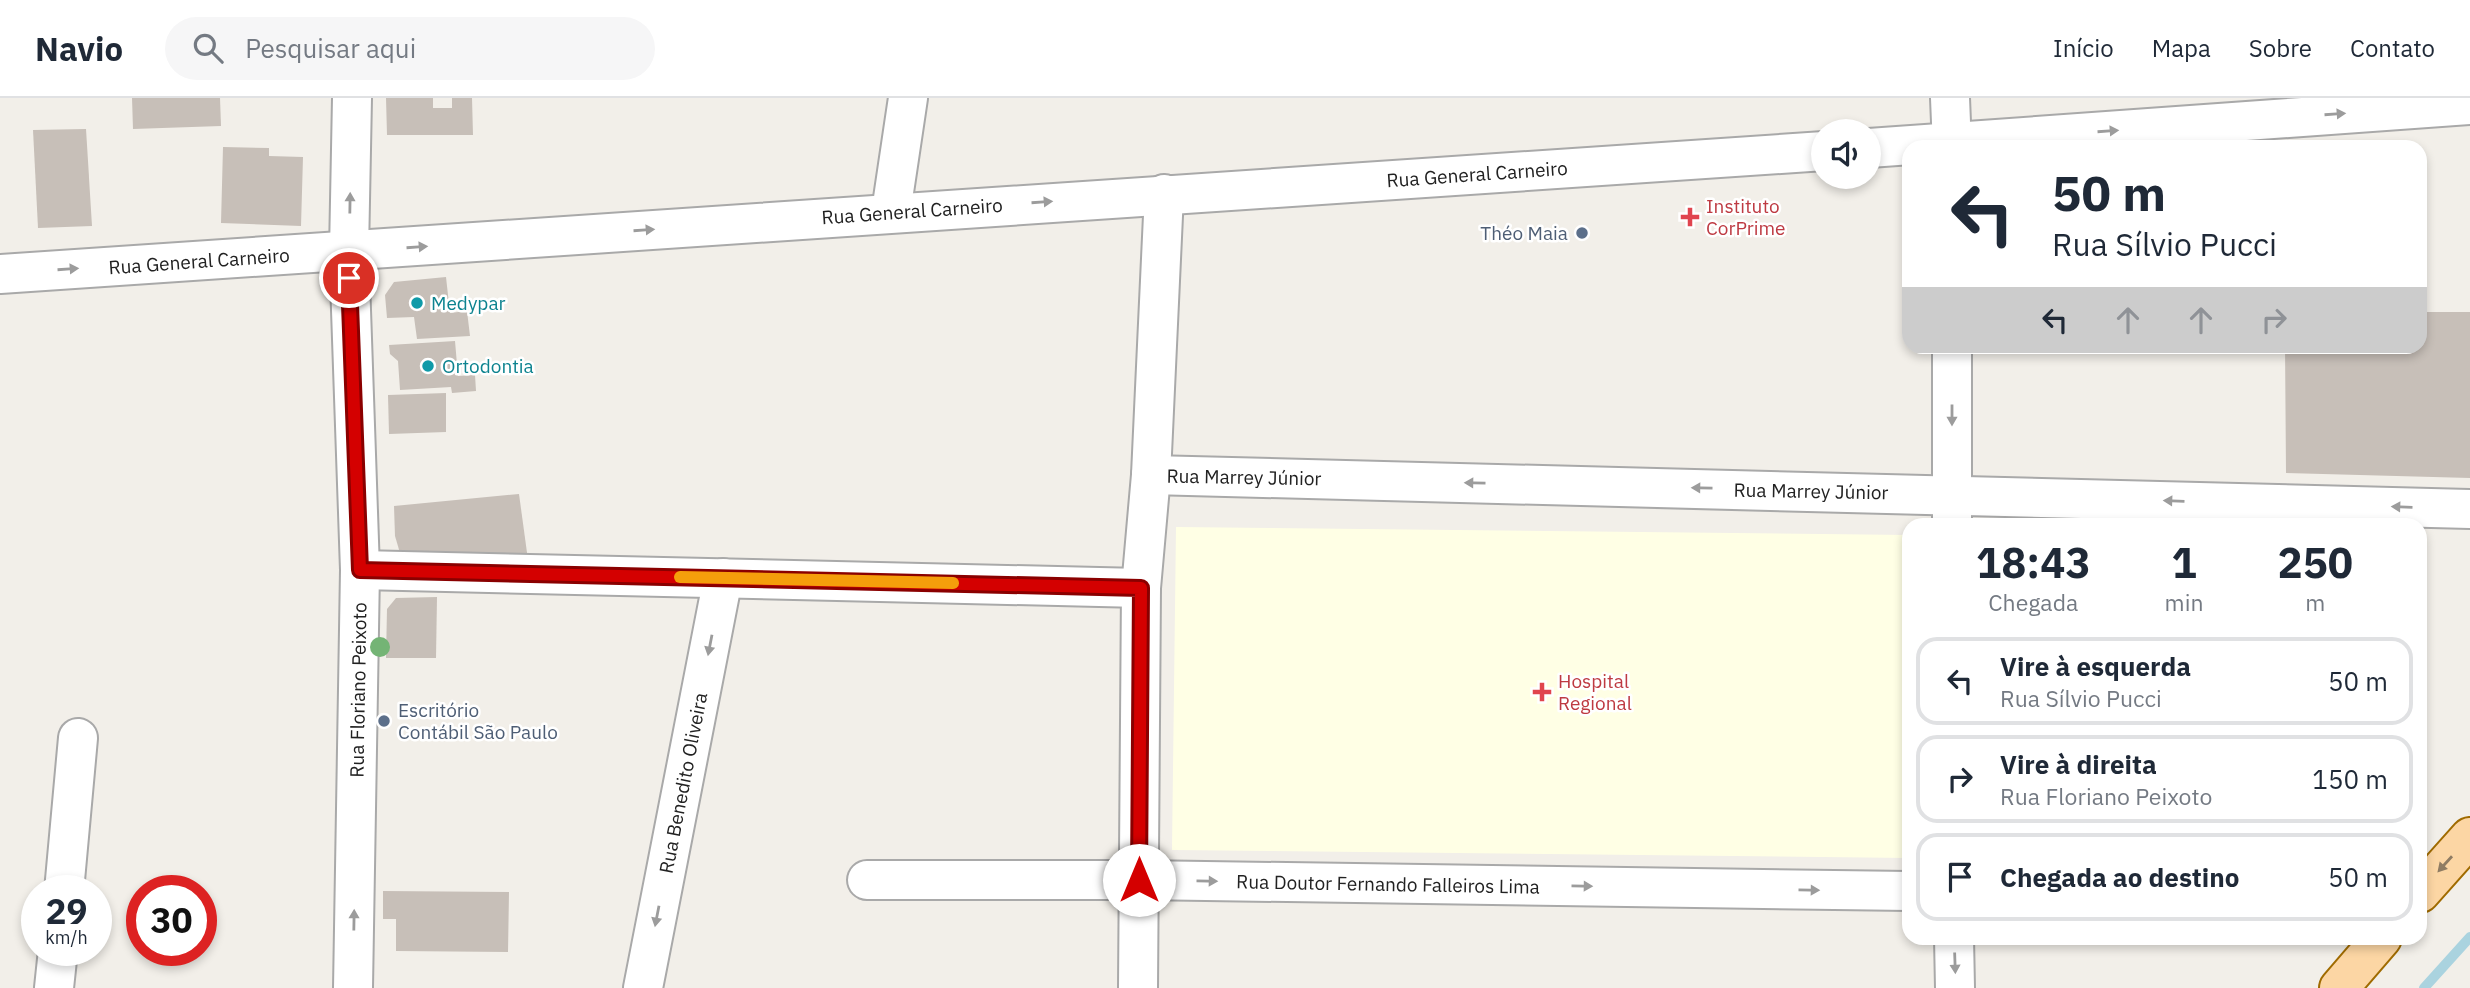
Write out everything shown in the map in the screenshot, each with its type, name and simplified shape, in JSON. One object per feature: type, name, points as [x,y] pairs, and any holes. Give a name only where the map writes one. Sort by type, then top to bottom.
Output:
[{"type":"main road","points":[[2427,885],[2470,837]]},
{"type":"main road","points":[[2339,988],[2372,945]]},
{"type":"street","name":"Rua Floriano Peixoto","points":[[352,98],[349,251],[360,570],[353,988]]},
{"type":"street","points":[[891,212],[908,98]]},
{"type":"street","points":[[1950,98],[1952,140]]},
{"type":"street","points":[[2017,140],[2470,105]]},
{"type":"street","points":[[1881,148],[1902,147]]},
{"type":"street","name":"Rua General Carneiro","points":[[0,274],[1811,152]]},
{"type":"street","points":[[1138,988],[1141,588],[1152,475],[1164,194]]},
{"type":"street","points":[[1952,354],[1952,510]]},
{"type":"street","name":"Rua Marrey Júnior","points":[[1152,475],[1952,510],[2470,509]]},
{"type":"street","points":[[360,570],[1141,588]]},
{"type":"street","name":"Rua Benedito Oliveira","points":[[643,988],[723,578]]},
{"type":"street","points":[[65,875],[78,738]]},
{"type":"street","name":"Rua Doutor Fernando Falleiros Lima","points":[[867,880],[1139,880],[1902,891]]},
{"type":"street","points":[[1954,945],[1955,988]]},
{"type":"street","points":[[54,988],[56,966]]},
{"type":"shaded area","name":"Hospital Regional","points":[[1176,527],[1902,535],[1902,858],[1172,850]]},
{"type":"building","points":[[132,98],[220,98],[221,126],[133,129]]},
{"type":"building","points":[[386,98],[433,98],[433,108],[452,108],[452,98],[472,98],[473,135],[387,135]]},
{"type":"building","points":[[86,129],[92,226],[38,228],[33,130]]},
{"type":"building","points":[[223,147],[269,148],[269,156],[303,157],[301,226],[221,223]]},
{"type":"building","name":"Medypar","points":[[446,277],[450,313],[467,311],[470,336],[417,339],[414,317],[387,318],[385,295],[394,282]]},
{"type":"building","points":[[2427,312],[2470,312],[2470,478],[2286,473],[2285,354],[2427,354]]},
{"type":"building","name":"Ortodontia","points":[[455,341],[458,376],[475,375],[476,391],[452,393],[451,387],[400,390],[398,361],[390,354],[389,345]]},
{"type":"building","points":[[446,393],[446,432],[389,434],[388,395]]},
{"type":"building","points":[[519,494],[528,560],[400,553],[395,536],[394,506]]},
{"type":"building","points":[[437,597],[436,658],[386,658],[387,609],[396,598]]},
{"type":"building","points":[[383,891],[509,892],[508,952],[396,951],[396,919],[383,919]]},
{"type":"waterway","points":[[2424,988],[2470,937]]},
{"type":"slow traffic","points":[[680,577],[953,583]]},
{"type":"place","name":"Instituto CorPrime","points":[[1690,217]]},
{"type":"place","name":"Théo Maia","points":[[1582,233]]},
{"type":"place","name":"Medypar","points":[[417,303]]},
{"type":"place","name":"Ortodontia","points":[[428,366]]},
{"type":"place","name":"Hospital Regional","points":[[1542,692]]},
{"type":"place","name":"Escritório Contábil São Paulo","points":[[384,721]]},
{"type":"route","points":[[349,278],[360,570],[1141,588],[1139,880]]}]
